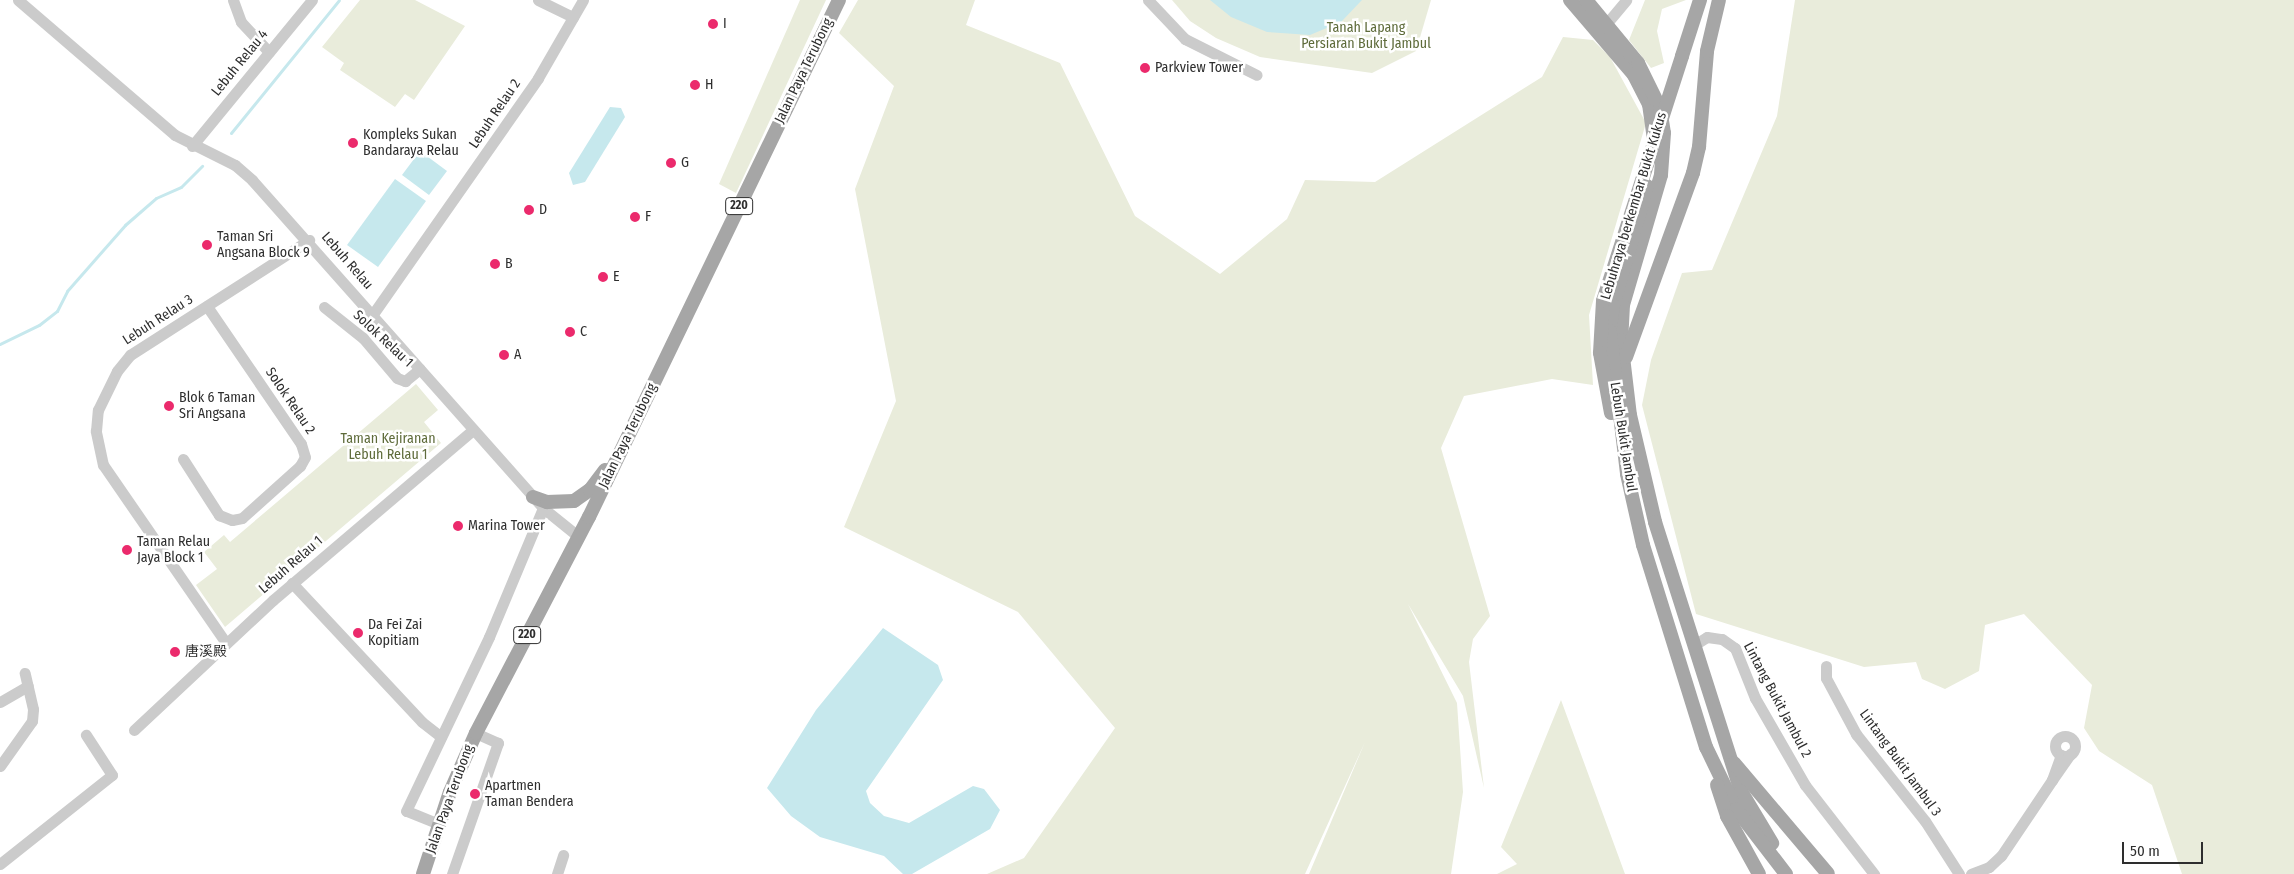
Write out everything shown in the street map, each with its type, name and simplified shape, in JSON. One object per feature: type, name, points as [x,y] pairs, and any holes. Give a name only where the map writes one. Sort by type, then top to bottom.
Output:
[{"type":"main road","name":"Jalan Paya Terubong","points":[[424,874],[439,824],[476,733],[579,538],[839,0]]},
{"type":"main road","name":"Lebuh Bukit Jambul","points":[[1570,0],[1634,75],[1649,104],[1654,130],[1651,173],[1613,305],[1610,331],[1627,474],[1643,545],[1706,748],[1736,809],[1786,874]]},
{"type":"main road","name":"Lebuh Bukit Jambul","points":[[1586,0],[1607,23],[1649,80],[1664,132],[1661,175],[1623,305],[1623,372],[1655,522],[1746,804],[1794,874]]},
{"type":"main road","name":"Lebuhraya berkembar Bukit Kukus","points":[[1627,474],[1604,386],[1600,354],[1604,301],[1700,0]]},
{"type":"main road","points":[[1623,372],[1629,343],[1692,173],[1699,147],[1707,51],[1719,0]]},
{"type":"main road","points":[[533,497],[562,503],[581,497],[621,451]]},
{"type":"main road","points":[[1706,748],[1727,816],[1759,874]]},
{"type":"main road","points":[[1732,761],[1828,874]]},
{"type":"street","name":"Lebuh Relau","points":[[18,0],[192,146],[235,165],[309,240],[543,508],[579,538]]},
{"type":"street","points":[[234,0],[244,27],[269,52]]},
{"type":"street","name":"Lebuh Relau 4","points":[[192,146],[312,0]]},
{"type":"street","points":[[538,0],[573,18]]},
{"type":"street","name":"Lebuh Relau 2","points":[[373,314],[538,78],[583,0]]},
{"type":"street","points":[[1148,0],[1185,39],[1257,75]]},
{"type":"street","points":[[1607,23],[1626,0]]},
{"type":"street","name":"Lebuh Relau 3","points":[[226,643],[103,465],[96,430],[102,400],[123,362],[309,240]]},
{"type":"street","name":"Solok Relau 2","points":[[183,459],[218,514],[232,520],[248,512],[300,466],[305,457],[301,444],[208,306]]},
{"type":"street","name":"Solok Relau 1","points":[[324,307],[363,338],[397,378],[405,381],[420,369]]},
{"type":"street","name":"Lebuh Relau 1","points":[[134,730],[292,583],[473,430]]},
{"type":"street","points":[[439,824],[406,811],[543,508]]},
{"type":"street","points":[[292,583],[422,722],[441,737]]},
{"type":"street","name":"Lintang Bukit Jambul 2","points":[[1694,645],[1707,637],[1722,638],[1736,648],[1755,698],[1805,785],[1874,874]]},
{"type":"street","name":"Lintang Bukit Jambul 3","points":[[1826,666],[1826,678],[1856,734],[1925,821],[1959,874]]},
{"type":"street","points":[[0,766],[32,721],[25,673]]},
{"type":"street","points":[[0,702],[28,686]]},
{"type":"street","name":"Jalan Paya Terubong","points":[[452,874],[498,743],[476,733]]},
{"type":"street","points":[[0,864],[112,775],[86,735]]},
{"type":"street","points":[[1971,874],[1989,867],[2001,856],[2052,780],[2065,755]]},
{"type":"street","points":[[557,874],[563,856]]},
{"type":"green space","points":[[360,0],[415,0],[465,26],[414,100],[405,94],[395,107],[340,70],[344,63],[322,47]]},
{"type":"green space","points":[[800,0],[826,0],[736,193],[719,184]]},
{"type":"green space","points":[[858,0],[975,0],[966,25],[1060,63],[1135,216],[1220,274],[1287,219],[1305,180],[1375,182],[1542,77],[1563,37],[1593,40],[1610,57],[1646,123],[1589,315],[1593,385],[1552,379],[1464,396],[1441,448],[1490,616],[1473,639],[1469,662],[1484,788],[1463,696],[1408,604],[1457,703],[1463,792],[1451,874],[1309,874],[1365,742],[1305,874],[987,874],[1024,858],[1115,728],[1018,612],[844,527],[896,401],[855,189],[894,86],[839,33]]},
{"type":"green space","name":"Tanah Lapang Persiaran Bukit Jambul","points":[[1172,0],[1431,0],[1416,51],[1372,73],[1260,57],[1216,38],[1190,21]]},
{"type":"green space","points":[[1645,0],[1686,0],[1662,9],[1657,31],[1664,63],[1651,68],[1629,40]]},
{"type":"green space","points":[[1795,0],[2294,0],[2294,874],[2182,874],[2152,785],[2099,751],[2084,728],[2092,685],[2024,614],[1985,625],[1979,671],[1945,689],[1922,679],[1916,662],[1864,667],[1696,614],[1642,405],[1651,360],[1682,273],[1712,270],[1777,116]]},
{"type":"green space","name":"Taman Kejiranan Lebuh Relau 1","points":[[416,384],[438,410],[424,422],[441,443],[225,627],[196,585],[217,569],[204,552],[224,535],[230,542]]},
{"type":"green space","points":[[1561,700],[1625,874],[1497,874],[1517,864],[1501,847]]},
{"type":"water","points":[[1210,0],[1362,0],[1341,22],[1310,35],[1267,32],[1231,17]]},
{"type":"water","points":[[610,107],[621,108],[625,117],[585,182],[573,185],[569,173]]},
{"type":"water","points":[[420,151],[447,171],[429,195],[402,175]]},
{"type":"water","points":[[395,179],[426,201],[378,267],[347,245]]},
{"type":"water","points":[[883,628],[938,665],[943,680],[866,791],[870,803],[884,816],[909,823],[973,786],[984,789],[1000,810],[990,829],[912,874],[903,874],[884,856],[820,837],[791,816],[767,788],[816,710]]},
{"type":"waterway","points":[[231,133],[339,0]]},
{"type":"waterway","points":[[0,344],[39,325],[57,311],[67,291],[125,225],[156,198],[181,187],[202,166]]},
{"type":"place","name":"I","points":[[713,24]]},
{"type":"place","name":"Parkview Tower","points":[[1145,68]]},
{"type":"place","name":"H","points":[[695,85]]},
{"type":"place","name":"Kompleks Sukan Bandaraya Relau","points":[[353,143]]},
{"type":"place","name":"G","points":[[671,163]]},
{"type":"place","name":"D","points":[[529,210]]},
{"type":"place","name":"F","points":[[635,217]]},
{"type":"place","name":"Taman Sri Angsana Block 9","points":[[207,245]]},
{"type":"place","name":"B","points":[[495,264]]},
{"type":"place","name":"E","points":[[603,277]]},
{"type":"place","name":"C","points":[[570,332]]},
{"type":"place","name":"A","points":[[504,355]]},
{"type":"place","name":"Blok 6 Taman Sri Angsana","points":[[169,406]]},
{"type":"place","name":"Marina Tower","points":[[458,526]]},
{"type":"place","name":"Taman Relau Jaya Block 1","points":[[127,550]]},
{"type":"place","name":"Da Fei Zai Kopitiam","points":[[358,633]]},
{"type":"place","name":"唐溪殿","points":[[175,652]]},
{"type":"place","name":"Apartmen Taman Bendera","points":[[475,794]]}]
